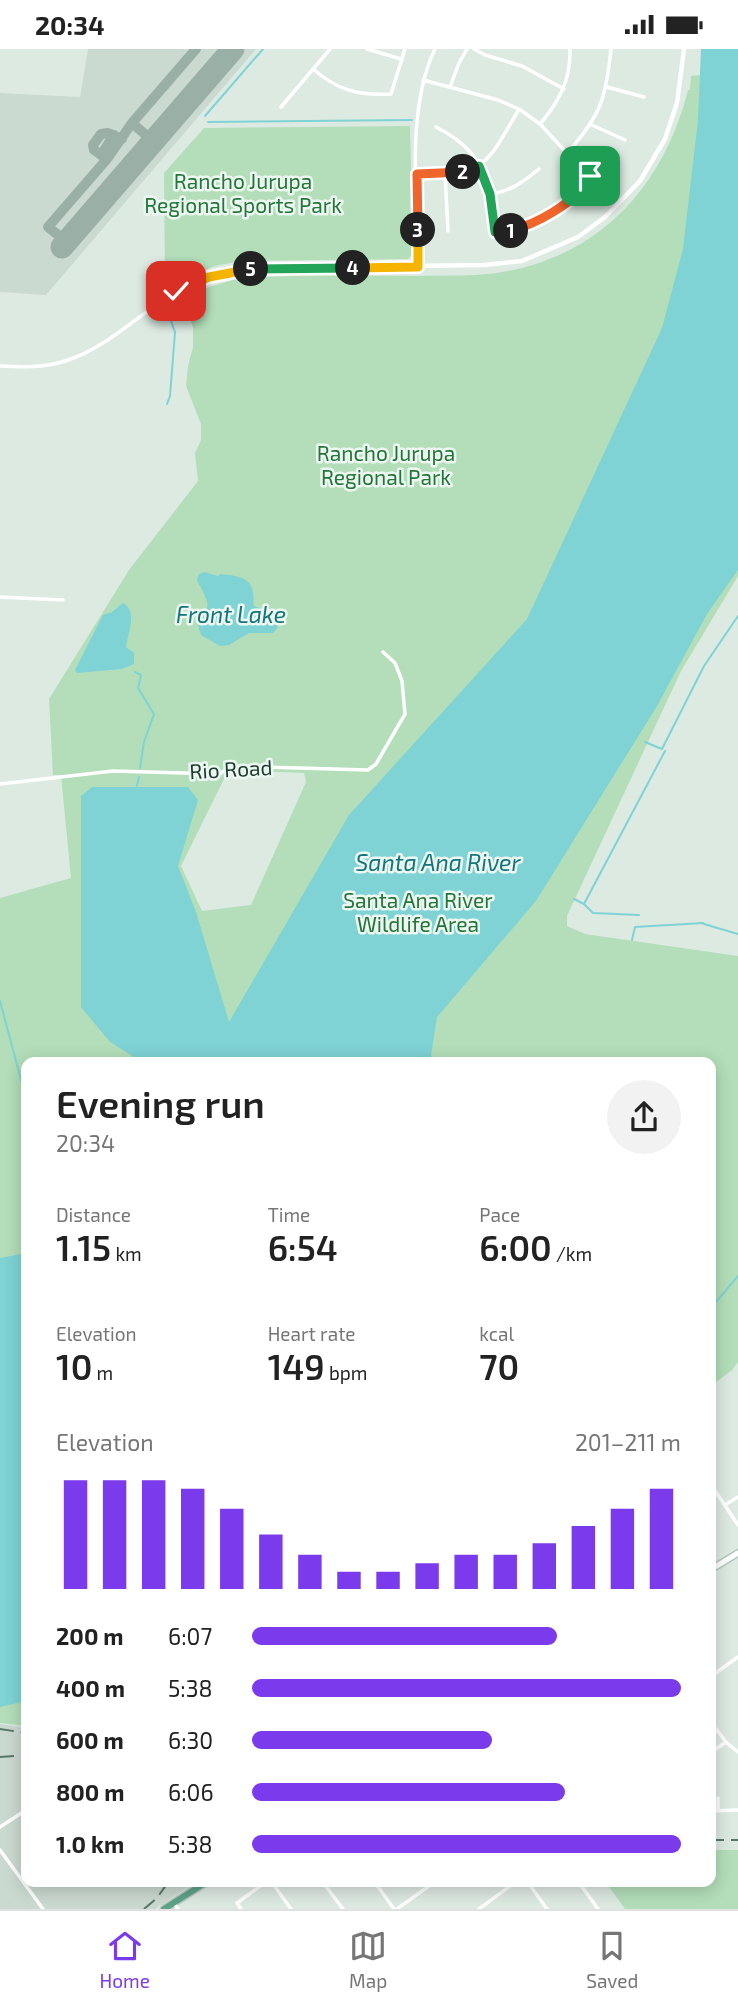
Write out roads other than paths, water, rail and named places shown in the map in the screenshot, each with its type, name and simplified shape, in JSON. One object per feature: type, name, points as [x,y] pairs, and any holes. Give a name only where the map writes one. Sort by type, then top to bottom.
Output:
[{"type":"main road","points":[[716,1566],[738,1553]]},
{"type":"main road","points":[[164,1909],[176,1906],[200,1887]]},
{"type":"street","points":[[281,107],[330,49]]},
{"type":"street","points":[[367,49],[401,59]]},
{"type":"street","points":[[313,69],[328,83],[345,91],[391,94],[405,49]]},
{"type":"street","points":[[418,267],[418,107],[423,80],[435,49]]},
{"type":"street","points":[[450,87],[467,49]]},
{"type":"street","points":[[474,49],[522,66],[565,89]]},
{"type":"street","points":[[540,124],[565,89],[570,49]]},
{"type":"street","points":[[568,152],[592,125],[607,87],[611,49]]},
{"type":"street","points":[[0,366],[34,367],[66,361],[107,341],[172,293],[191,284],[234,271],[260,268],[484,265],[522,261],[578,236],[605,217],[640,181],[665,139],[677,103],[684,49]]},
{"type":"street","points":[[423,80],[498,100],[519,109],[540,124],[592,180],[567,205],[542,220],[512,231],[495,232],[490,194],[479,166],[464,143],[436,127]]},
{"type":"street","points":[[607,87],[644,97]]},
{"type":"street","points":[[417,174],[463,172],[479,166],[495,150],[519,109]]},
{"type":"street","points":[[592,125],[625,141]]},
{"type":"street","points":[[490,194],[503,193],[517,186],[539,169]]},
{"type":"street","points":[[445,174],[448,231]]},
{"type":"street","points":[[0,597],[63,600]]},
{"type":"street","name":"Rio Road","points":[[0,784],[113,771],[220,774],[230,766],[369,770],[376,764],[405,714],[402,681],[395,663],[383,652]]},
{"type":"street","points":[[716,1492],[738,1525]]},
{"type":"street","points":[[725,1505],[738,1497]]},
{"type":"street","points":[[716,1674],[738,1657]]},
{"type":"street","points":[[716,1729],[738,1752]]},
{"type":"street","points":[[716,1749],[726,1742]]},
{"type":"street","points":[[718,1798],[718,1811],[738,1810]]},
{"type":"street","points":[[0,1827],[21,1813]]},
{"type":"street","points":[[0,1850],[21,1880]]},
{"type":"street","points":[[26,1887],[41,1908]]},
{"type":"street","points":[[241,1909],[237,1903],[260,1887]]},
{"type":"street","points":[[274,1887],[290,1909]]},
{"type":"street","points":[[326,1887],[343,1909]]},
{"type":"street","points":[[379,1887],[396,1909],[425,1887]]},
{"type":"street","points":[[479,1909],[509,1887]]},
{"type":"street","points":[[531,1887],[547,1909]]},
{"type":"street","points":[[582,1887],[598,1909]]},
{"type":"water","name":"Santa Ana River","points":[[701,49],[738,49],[738,570],[707,614],[657,706],[536,901],[437,1017],[431,1057],[134,1057],[110,1042],[81,1007],[81,796],[92,787],[188,787],[198,800],[178,866],[196,912],[229,1022],[349,815],[527,619],[662,328],[683,249],[698,120]]},
{"type":"water","name":"Front Lake","points":[[204,572],[218,576],[234,576],[247,581],[253,590],[254,606],[272,613],[278,627],[273,633],[249,633],[229,645],[220,646],[201,635],[198,626],[206,612],[207,603],[197,580],[199,574]]},
{"type":"water","points":[[123,603],[128,607],[131,616],[126,647],[134,653],[134,664],[122,669],[77,673],[75,670],[103,615]]},
{"type":"water","points":[[21,1254],[21,1702],[0,1707],[0,1258]]},
{"type":"waterway","points":[[205,116],[263,49]]},
{"type":"waterway","points":[[208,122],[412,120]]},
{"type":"waterway","points":[[167,310],[175,332],[167,404]]},
{"type":"waterway","points":[[645,742],[662,749],[704,666],[738,616]]},
{"type":"waterway","points":[[135,672],[141,675],[138,688],[154,714],[144,742],[140,768]]},
{"type":"waterway","points":[[574,899],[584,904],[665,751]]},
{"type":"waterway","points":[[137,786],[139,777]]},
{"type":"waterway","points":[[584,904],[593,913],[639,915]]},
{"type":"waterway","points":[[632,940],[635,927],[703,923]]},
{"type":"waterway","points":[[704,924],[738,934]]},
{"type":"waterway","points":[[0,1001],[21,1080]]},
{"type":"waterway","points":[[716,1302],[738,1276]]},
{"type":"railway","points":[[0,1729],[21,1732]]},
{"type":"railway","points":[[0,1757],[21,1755]]},
{"type":"railway","points":[[716,1840],[738,1840]]},
{"type":"railway","points":[[144,1909],[165,1887]]},
{"type":"park label","name":"Rancho Jurupa Regional Sports Park","points":[[243,194]]},
{"type":"park label","name":"Rancho Jurupa Regional Park","points":[[386,466]]},
{"type":"park label","name":"Santa Ana River Wildlife Area","points":[[418,913]]}]
